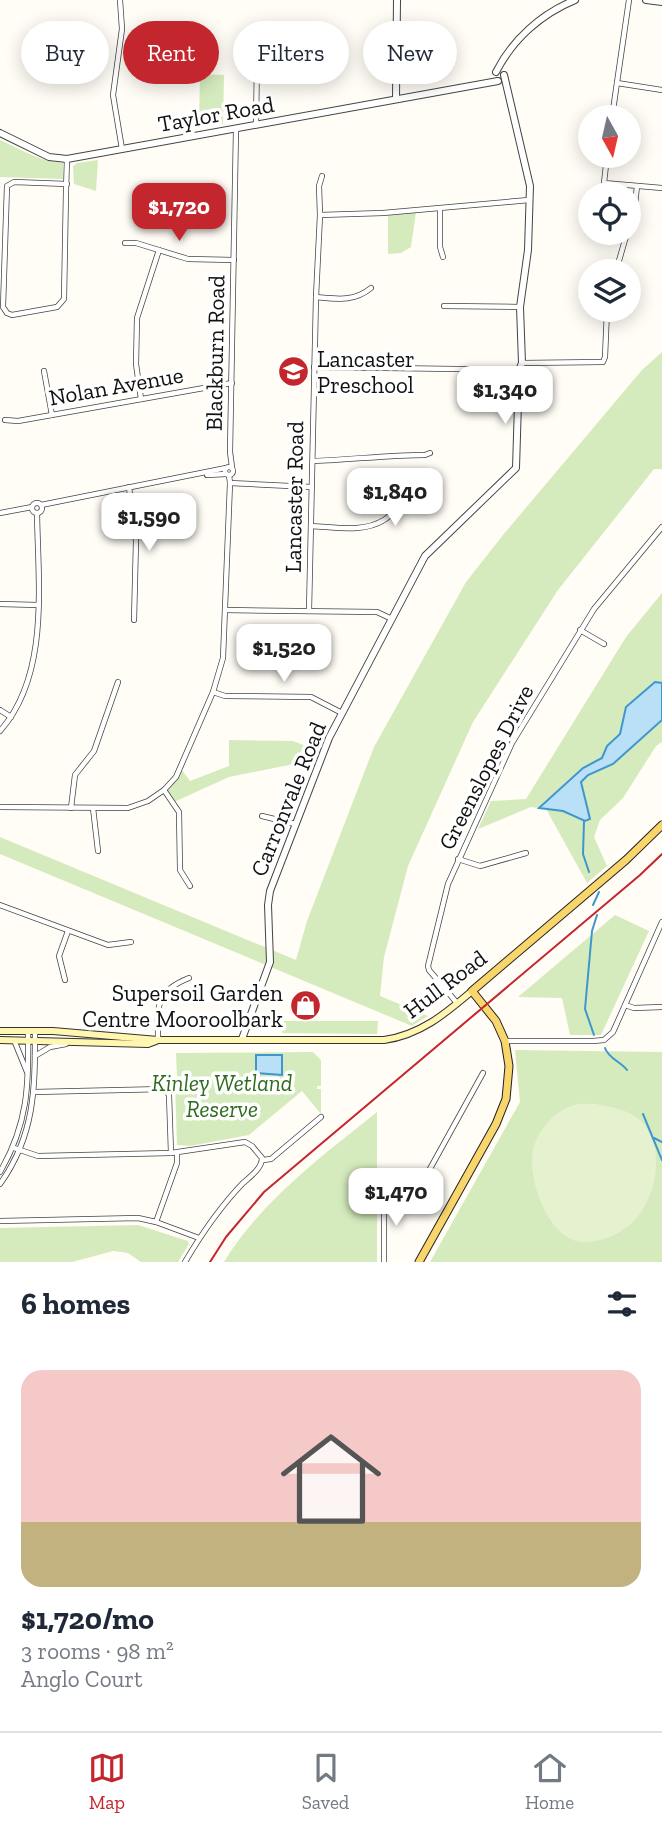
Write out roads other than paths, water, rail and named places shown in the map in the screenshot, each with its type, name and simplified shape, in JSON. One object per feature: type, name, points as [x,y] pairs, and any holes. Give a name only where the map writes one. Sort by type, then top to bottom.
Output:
[{"type":"main road","name":"Hull Road","points":[[0,1031],[158,1040],[368,1041],[399,1038],[432,1023],[472,991],[626,860],[662,825]]},
{"type":"main road","points":[[419,1262],[502,1111],[509,1086],[505,1041],[496,1021],[472,991]]},
{"type":"main road","name":"Hull Road","points":[[0,1040],[148,1044],[158,1040]]},
{"type":"street","points":[[120,0],[122,29],[113,95],[122,149]]},
{"type":"street","points":[[396,99],[397,0]]},
{"type":"street","points":[[500,77],[501,61],[510,48],[543,17],[575,0]]},
{"type":"street","points":[[614,105],[629,0]]},
{"type":"street","points":[[646,0],[662,2]]},
{"type":"street","name":"Taylor Road","points":[[0,133],[49,158],[67,159],[396,99],[500,77]]},
{"type":"street","name":"Carronvale Road","points":[[243,1040],[270,962],[270,891],[329,738],[425,556],[516,468],[519,370],[522,363],[520,307],[528,250],[528,175],[500,77]]},
{"type":"street","points":[[617,83],[662,90]]},
{"type":"street","points":[[256,125],[257,84]]},
{"type":"street","name":"Blackburn Road","points":[[0,807],[128,808],[148,801],[176,777],[213,692],[223,659],[230,483],[236,129]]},
{"type":"street","points":[[66,184],[14,182],[7,186],[3,306],[7,313],[12,315],[57,307],[63,302],[67,159]]},
{"type":"street","name":"Lancaster Road","points":[[309,611],[319,186],[322,176]]},
{"type":"street","points":[[641,186],[662,188]]},
{"type":"street","points":[[320,215],[440,209],[529,200]]},
{"type":"street","points":[[440,209],[440,247],[443,257]]},
{"type":"street","points":[[125,243],[136,243],[188,258],[234,260]]},
{"type":"street","points":[[141,399],[136,364],[137,318],[159,250]]},
{"type":"street","points":[[316,297],[342,300],[361,296],[371,288]]},
{"type":"street","points":[[444,306],[520,307]]},
{"type":"street","points":[[522,363],[603,362],[606,322]]},
{"type":"street","points":[[314,367],[519,370]]},
{"type":"street","points":[[44,370],[52,415]]},
{"type":"street","name":"Nolan Avenue","points":[[5,420],[18,421],[232,383]]},
{"type":"street","points":[[313,461],[362,460],[388,455],[430,453]]},
{"type":"street","points":[[0,513],[32,507],[36,503],[41,505],[128,487],[229,471]]},
{"type":"street","points":[[230,483],[312,487]]},
{"type":"street","points":[[128,487],[136,541],[134,620]]},
{"type":"street","points":[[311,526],[369,528],[390,516],[405,502]]},
{"type":"street","points":[[37,513],[42,510],[41,505]]},
{"type":"street","points":[[32,507],[33,512],[37,513]]},
{"type":"street","points":[[0,731],[25,694],[33,667],[38,605],[37,513]]},
{"type":"street","name":"Greenslopes Drive","points":[[457,1003],[429,970],[428,965],[448,884],[458,859],[512,743],[580,630],[594,609],[662,527]]},
{"type":"street","points":[[0,604],[38,605]]},
{"type":"street","points":[[225,610],[377,612],[392,619]]},
{"type":"street","points":[[580,630],[604,644]]},
{"type":"street","points":[[71,808],[75,775],[94,751],[118,682]]},
{"type":"street","points":[[213,692],[225,696],[311,697],[342,713]]},
{"type":"street","points":[[0,710],[11,718]]},
{"type":"street","points":[[164,790],[179,812],[180,870],[190,886]]},
{"type":"street","points":[[93,808],[98,850]]},
{"type":"street","points":[[262,816],[296,824]]},
{"type":"street","points":[[458,859],[480,866],[526,853]]},
{"type":"street","points":[[0,905],[108,945],[131,942]]},
{"type":"street","points":[[505,1041],[604,1040],[613,1032],[662,922]]},
{"type":"street","points":[[65,980],[59,957],[68,931]]},
{"type":"street","points":[[158,1040],[157,1009],[160,999],[167,990],[189,978]]},
{"type":"street","points":[[625,1005],[662,1007]]},
{"type":"street","points":[[0,1172],[14,1148],[23,1122],[31,1031]]},
{"type":"street","points":[[14,1040],[28,1077]]},
{"type":"street","points":[[0,1184],[20,1151],[27,1130],[34,1091],[35,1057],[31,1040]]},
{"type":"street","points":[[35,1057],[58,1045],[101,1042]]},
{"type":"street","points":[[384,1262],[384,1194],[421,1185],[482,1073]]},
{"type":"street","points":[[34,1091],[165,1089],[170,1096],[177,1163],[156,1222]]},
{"type":"street","points":[[262,1160],[271,1159],[321,1117]]},
{"type":"street","points":[[14,1148],[38,1156],[174,1153],[244,1142],[252,1146],[262,1160]]},
{"type":"street","points":[[185,1262],[199,1238],[231,1196],[261,1165],[262,1160]]},
{"type":"street","points":[[0,1221],[138,1218],[199,1238]]},
{"type":"water","points":[[655,682],[662,683],[662,720],[613,764],[588,775],[581,782],[590,819],[585,821],[563,811],[539,808],[583,768],[602,758],[607,746],[620,734],[626,707]]},
{"type":"water","points":[[256,1055],[282,1055],[282,1075],[256,1073]]},
{"type":"waterway","points":[[584,821],[583,854],[589,872]]},
{"type":"waterway","points":[[593,905],[599,892]]},
{"type":"waterway","points":[[594,1035],[585,1009],[592,931],[597,915]]},
{"type":"waterway","points":[[605,1048],[609,1055],[627,1070]]},
{"type":"waterway","points":[[643,1114],[662,1160]]},
{"type":"waterway","points":[[654,1138],[662,1142]]},
{"type":"railway","points":[[210,1262],[226,1237],[264,1192],[662,854]]},
{"type":"place","name":"Lancaster Preschool","points":[[294,372]]},
{"type":"place","name":"Supersoil Garden Centre Mooroolbark","points":[[306,1006]]},
{"type":"park label","name":"Kinley Wetland Reserve","points":[[222,1096]]}]
